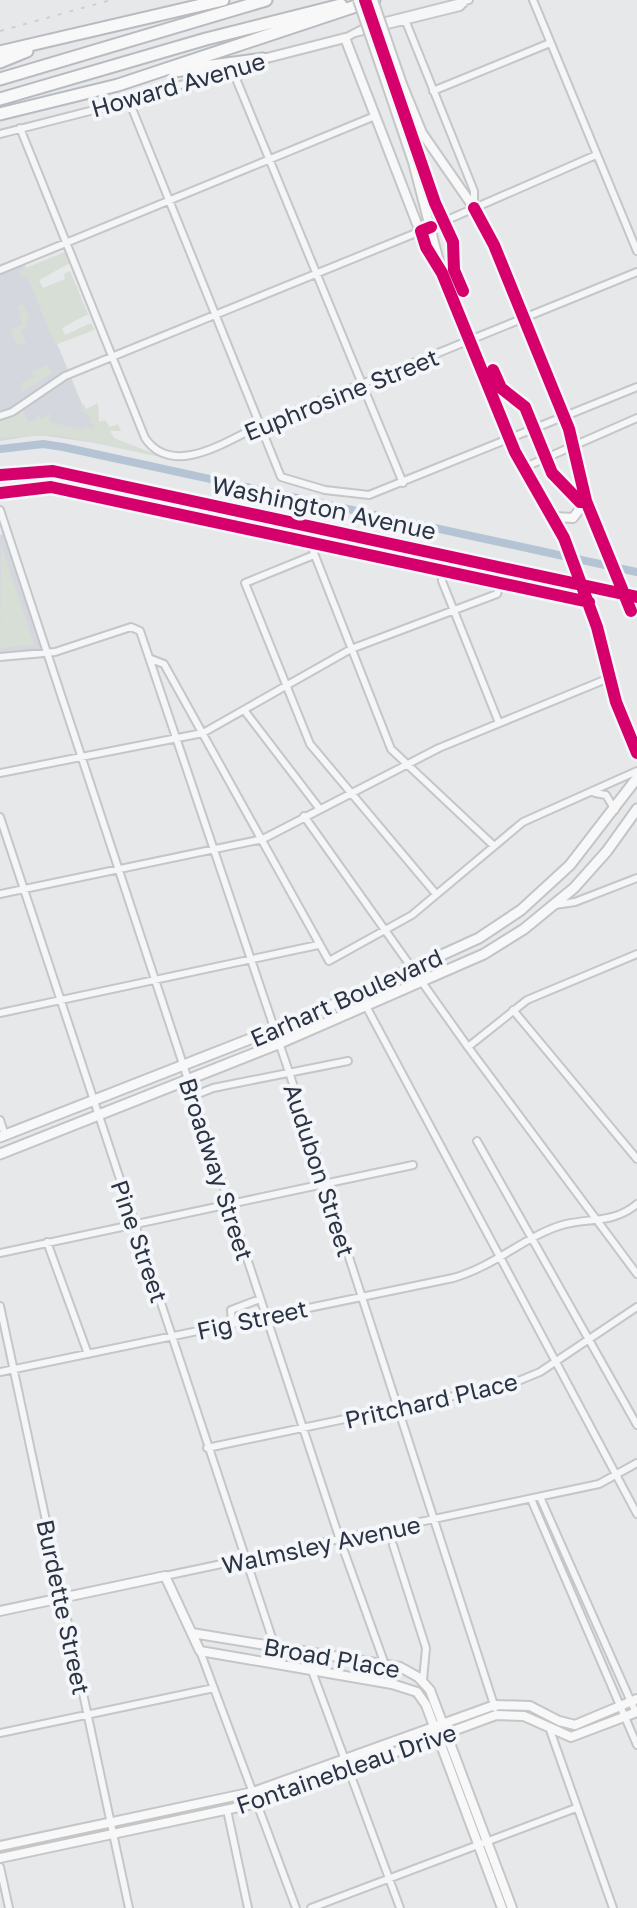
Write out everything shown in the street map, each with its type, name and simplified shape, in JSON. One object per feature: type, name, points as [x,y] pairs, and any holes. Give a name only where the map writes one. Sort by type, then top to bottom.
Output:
[{"type":"highway","points":[[0,52],[223,0]]},
{"type":"highway","points":[[0,79],[266,0]]},
{"type":"highway","points":[[0,99],[359,0]]},
{"type":"highway","points":[[0,114],[158,72],[374,0]]},
{"type":"highway","points":[[0,62],[54,41]]},
{"type":"highway","points":[[158,72],[263,59]]},
{"type":"main road","name":"Earhart Boulevard","points":[[3,1136],[274,1030],[412,969],[497,927],[540,894],[593,838],[637,778]]},
{"type":"main road","name":"Earhart Boulevard","points":[[0,1154],[278,1044],[484,954],[555,905],[607,851],[637,809]]},
{"type":"main road","points":[[593,838],[607,851]]},
{"type":"street","points":[[359,0],[388,88],[426,229],[426,247],[442,273],[523,468],[555,517],[564,538],[589,602],[609,678],[637,753]]},
{"type":"street","points":[[374,0],[422,133],[474,208],[494,245],[564,416],[574,445],[586,501],[621,594],[631,611]]},
{"type":"street","name":"Howard Avenue","points":[[355,33],[460,7],[468,0]]},
{"type":"street","name":"Howard Avenue","points":[[0,134],[129,101],[263,59],[345,38],[370,25],[468,0]]},
{"type":"street","points":[[533,0],[637,251]]},
{"type":"street","points":[[406,22],[474,191],[474,208]]},
{"type":"street","points":[[345,38],[375,116],[426,229]]},
{"type":"street","points":[[433,91],[550,43]]},
{"type":"street","points":[[232,69],[403,483]]},
{"type":"street","points":[[129,101],[281,477],[325,490],[369,495],[637,387]]},
{"type":"street","points":[[0,270],[375,116]]},
{"type":"street","points":[[20,128],[113,355]]},
{"type":"street","points":[[0,416],[21,407],[55,381],[113,355],[426,229],[596,155]]},
{"type":"street","name":"Euphrosine Street","points":[[113,355],[142,429],[153,448],[177,457],[201,453],[261,425],[637,272]]},
{"type":"street","points":[[523,468],[637,418]]},
{"type":"street","name":"Washington Avenue","points":[[0,475],[41,470],[119,484],[637,597]]},
{"type":"street","points":[[115,501],[119,484]]},
{"type":"street","name":"Washington Avenue","points":[[0,493],[51,487],[589,602]]},
{"type":"street","points":[[555,517],[573,518],[586,501]]},
{"type":"street","name":"Broadway Street","points":[[0,510],[4,534],[340,1540],[392,1684]]},
{"type":"street","points":[[245,528],[248,514]]},
{"type":"street","points":[[310,543],[391,749],[493,845]]},
{"type":"street","points":[[388,560],[392,544]]},
{"type":"street","points":[[314,555],[245,583],[310,744],[436,894]]},
{"type":"street","points":[[443,556],[440,571],[499,723]]},
{"type":"street","points":[[0,773],[203,733],[351,649],[497,594],[505,569]]},
{"type":"street","name":"Audubon Street","points":[[46,653],[136,628],[151,659],[174,738],[251,959],[399,1407],[496,1715]]},
{"type":"street","points":[[0,657],[46,653]]},
{"type":"street","points":[[151,659],[164,664],[329,961],[412,915],[523,822],[637,771]]},
{"type":"street","points":[[0,894],[213,847],[263,839],[407,764],[609,678]]},
{"type":"street","points":[[244,710],[319,808]]},
{"type":"street","points":[[591,793],[606,795],[615,810]]},
{"type":"street","points":[[304,816],[468,1047],[637,1274]]},
{"type":"street","name":"Pine Street","points":[[0,817],[2,833],[61,999],[275,1647],[274,1664]]},
{"type":"street","points":[[555,905],[575,902],[637,878]]},
{"type":"street","points":[[0,1013],[318,945]]},
{"type":"street","points":[[468,1047],[513,1010],[546,990],[637,954]]},
{"type":"street","points":[[366,1006],[637,1514]]},
{"type":"street","points":[[513,1010],[637,1159]]},
{"type":"street","points":[[193,1096],[230,1085],[348,1061]]},
{"type":"street","points":[[0,1120],[3,1136]]},
{"type":"street","points":[[477,1141],[637,1425]]},
{"type":"street","points":[[0,1253],[413,1165]]},
{"type":"street","name":"Fig Street","points":[[0,1372],[453,1278],[501,1259],[566,1224],[617,1217],[637,1204]]},
{"type":"street","points":[[47,1242],[88,1354]]},
{"type":"street","points":[[232,1323],[231,1310],[260,1299]]},
{"type":"street","name":"Burdette Street","points":[[0,1306],[129,1908]]},
{"type":"street","name":"Pritchard Place","points":[[207,1448],[511,1384],[557,1361],[637,1307]]},
{"type":"street","name":"Walmsley Avenue","points":[[0,1611],[599,1484],[637,1463]]},
{"type":"street","points":[[496,1715],[524,1716],[550,1730],[577,1736],[637,1713],[634,1700],[540,1497]]},
{"type":"street","points":[[531,1499],[637,1745]]},
{"type":"street","points":[[540,1521],[549,1517]]},
{"type":"street","points":[[393,1545],[426,1648],[423,1680]]},
{"type":"street","points":[[165,1576],[200,1651],[296,1908]]},
{"type":"street","points":[[578,1608],[587,1603]]},
{"type":"street","name":"Broad Place","points":[[192,1633],[400,1667],[423,1680],[438,1724]]},
{"type":"street","name":"Broad Place","points":[[200,1651],[392,1684],[417,1692],[438,1724]]},
{"type":"street","points":[[314,1653],[312,1671],[400,1908]]},
{"type":"street","points":[[0,1733],[214,1688]]},
{"type":"street","name":"Fontainebleau Drive","points":[[0,1846],[253,1792],[495,1705],[530,1706],[559,1721],[575,1725],[634,1700]]},
{"type":"street","name":"Fontainebleau Drive","points":[[0,1858],[258,1803],[496,1715]]},
{"type":"street","points":[[438,1724],[483,1844],[512,1908]]},
{"type":"street","points":[[550,1730],[613,1908]]},
{"type":"street","points":[[311,1908],[576,1808]]},
{"type":"street","points":[[227,1810],[248,1908]]},
{"type":"street","points":[[483,1844],[502,1908]]},
{"type":"street","points":[[0,1867],[9,1908]]},
{"type":"shaded area","points":[[65,252],[70,263],[39,280],[43,288],[65,279],[64,274],[70,271],[88,314],[62,328],[65,335],[91,323],[94,330],[55,345],[27,276],[21,278],[18,271]]},
{"type":"shaded area","points":[[23,261],[84,409],[110,445],[39,435],[0,441],[0,270]]},
{"type":"shaded area","points":[[23,304],[29,319],[25,322],[27,328],[21,330],[26,344],[17,345],[11,330],[22,325],[18,306]]},
{"type":"shaded area","points":[[44,360],[52,373],[23,392],[21,383],[34,378],[32,372],[46,365]]},
{"type":"shaded area","points":[[98,403],[99,422],[105,420],[110,427],[118,424],[121,431],[110,431],[114,438],[165,458],[57,435],[0,438],[0,421],[23,411],[28,422],[37,420],[37,414],[42,419],[50,413],[50,422],[82,430],[83,427],[94,429],[95,425],[89,423],[90,417],[81,411],[84,404],[86,409]]},
{"type":"shaded area","points":[[8,533],[46,653],[0,657],[0,535]]},
{"type":"shaded area","points":[[1,544],[34,643],[33,645],[0,648]]},
{"type":"waterway","points":[[0,449],[43,444],[63,447],[637,572]]},
{"type":"railway","points":[[0,31],[111,0]]},
{"type":"cycle path","points":[[365,0],[435,203],[453,242],[454,270],[463,291]]},
{"type":"cycle path","points":[[474,208],[494,245],[569,429],[586,501],[631,611]]},
{"type":"cycle path","points":[[431,227],[421,231],[426,247],[442,273],[515,452],[564,538],[597,627],[616,702],[637,753]]},
{"type":"cycle path","points":[[493,370],[501,388],[525,407],[552,473],[580,502],[586,501]]},
{"type":"cycle path","points":[[0,475],[53,471],[637,597]]},
{"type":"cycle path","points":[[0,493],[51,487],[589,602]]}]
